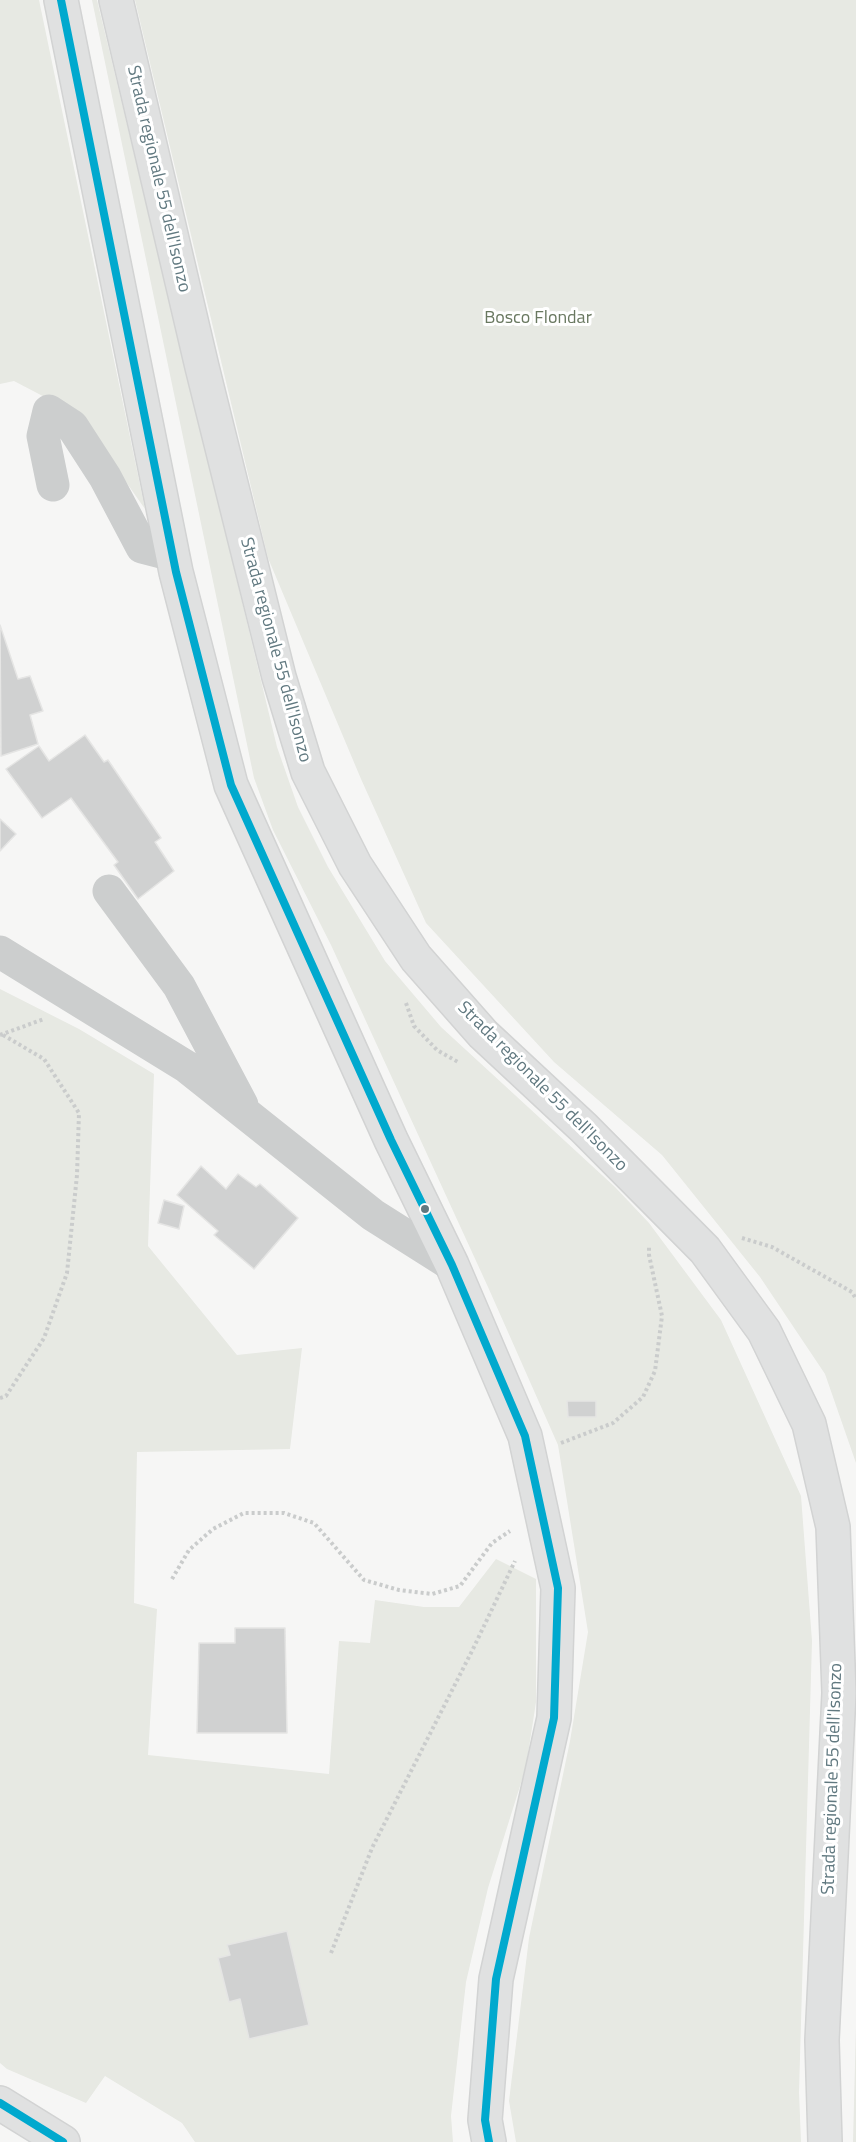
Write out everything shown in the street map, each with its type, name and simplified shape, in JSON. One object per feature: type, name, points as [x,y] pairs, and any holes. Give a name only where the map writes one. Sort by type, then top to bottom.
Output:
[{"type":"main road","points":[[61,0],[173,555],[231,785],[391,1140],[452,1265],[525,1436],[558,1588],[554,1718],[496,1979],[485,2120],[489,2142]]},
{"type":"main road","name":"Strada regionale 55 dell'Isonzo","points":[[116,0],[202,367],[279,677],[308,772],[355,865],[416,958],[483,1034],[584,1128],[705,1250],[764,1331],[809,1424],[833,1527],[839,1693],[822,2040],[825,2142]]},
{"type":"main road","points":[[0,2103],[63,2142]]},
{"type":"street","points":[[53,484],[43,436],[49,411],[72,426],[105,477],[142,547],[173,555]]},
{"type":"street","points":[[109,891],[179,986],[248,1116]]},
{"type":"street","points":[[0,952],[187,1067],[373,1215],[452,1265]]},
{"type":"path","points":[[0,1398],[6,1396],[44,1338],[67,1273],[79,1113],[44,1059],[3,1035]]},
{"type":"path","points":[[525,1436],[558,1445],[612,1423],[643,1397],[655,1371],[662,1316],[649,1255],[649,1222],[675,1220]]},
{"type":"path","points":[[740,1238],[772,1247],[852,1292],[856,1299]]},
{"type":"path","points":[[172,1579],[189,1550],[213,1529],[244,1513],[284,1513],[314,1523],[364,1580],[399,1590],[432,1594],[460,1586],[492,1543],[541,1510]]},
{"type":"path","points":[[331,1953],[372,1848],[541,1510]]},
{"type":"green space","points":[[0,0],[39,0],[145,509],[79,415],[14,381],[0,384]]},
{"type":"green space","points":[[92,0],[97,0],[277,747],[298,807],[328,867],[385,961],[441,1027],[615,1187],[649,1223],[721,1320],[801,1496],[812,1641],[799,2092],[801,2142],[516,2142],[509,2101],[529,1938],[570,1741],[588,1632],[558,1445],[331,945],[273,830],[254,778]]},
{"type":"green space","name":"Bosco Flondar","points":[[135,0],[856,0],[856,1463],[825,1374],[760,1277],[662,1155],[554,1062],[426,923],[361,779],[268,558]]},
{"type":"green space","points":[[0,989],[79,1029],[154,1074],[148,1246],[237,1355],[302,1348],[290,1449],[137,1452],[134,1603],[157,1609],[148,1755],[329,1774],[339,1641],[370,1643],[375,1600],[424,1607],[459,1607],[496,1559],[536,1579],[536,1702],[526,1767],[488,1888],[466,1982],[451,2116],[453,2142],[195,2142],[182,2123],[105,2076],[86,2103],[7,2069],[0,2063]]},
{"type":"green space","points":[[856,2026],[856,2142],[853,2142]]},
{"type":"building","points":[[0,625],[18,679],[30,676],[43,711],[30,715],[38,744],[1,756]]},
{"type":"building","points":[[85,735],[104,762],[108,760],[161,838],[155,842],[174,871],[138,899],[114,865],[118,862],[71,798],[42,818],[6,769],[39,746],[49,761]]},
{"type":"building","points":[[0,819],[16,834],[0,851]]},
{"type":"building","points":[[201,1166],[226,1189],[238,1174],[256,1187],[260,1184],[298,1218],[254,1269],[214,1235],[218,1231],[177,1195]]},
{"type":"building","points":[[164,1200],[184,1206],[179,1229],[158,1223]]},
{"type":"building","points":[[567,1401],[596,1401],[596,1417],[568,1417]]},
{"type":"building","points":[[235,1628],[285,1628],[287,1733],[197,1733],[199,1643],[235,1643]]},
{"type":"building","points":[[287,1931],[309,2025],[249,2039],[240,1999],[229,2002],[218,1958],[230,1955],[227,1945]]},
{"type":"transit line","points":[[61,0],[176,572],[231,785],[391,1140],[452,1265],[525,1436],[558,1588],[554,1718],[496,1979],[485,2120],[489,2142]]},
{"type":"transit line","points":[[0,2103],[63,2142]]}]
